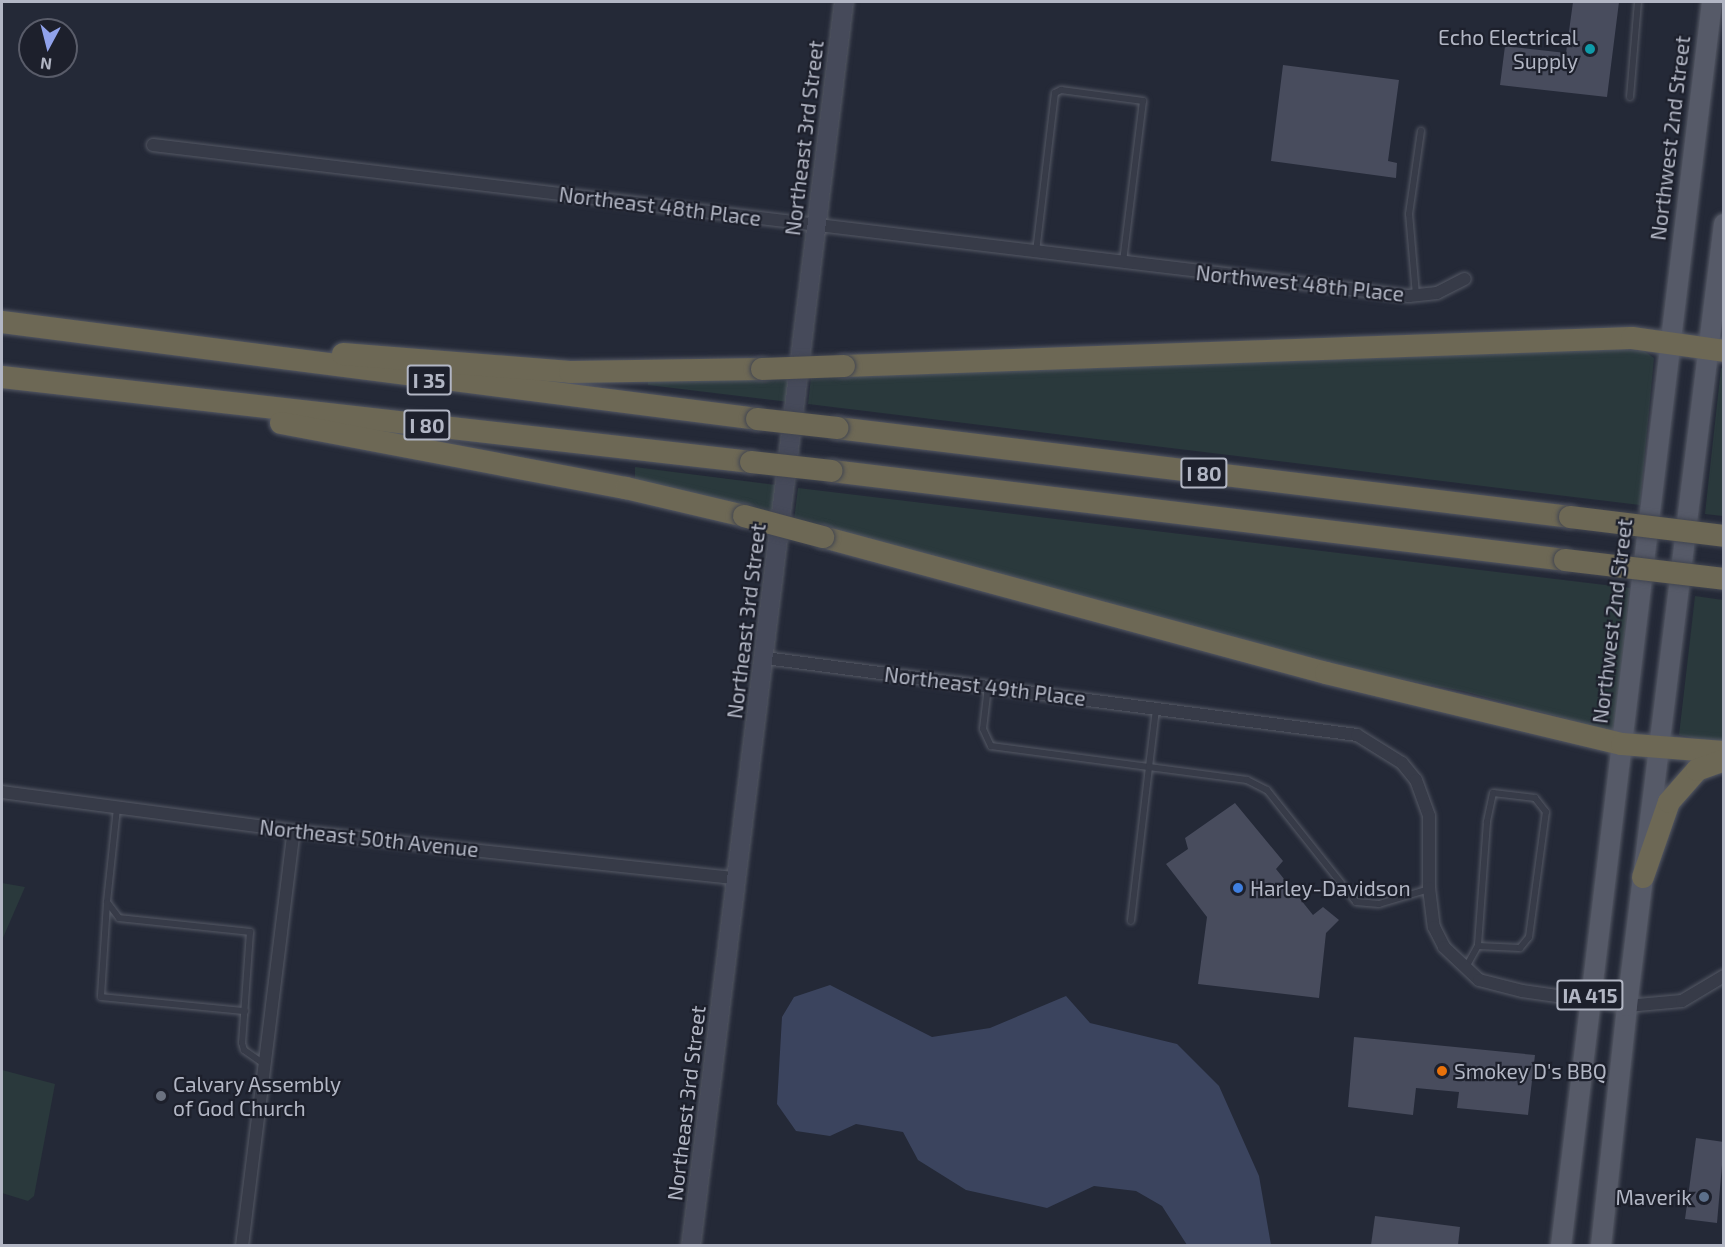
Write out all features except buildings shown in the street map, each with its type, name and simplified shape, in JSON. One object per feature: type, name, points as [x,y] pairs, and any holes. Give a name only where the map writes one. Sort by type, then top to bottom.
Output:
[{"type":"highway","name":"I 35","points":[[2,322],[757,419]]},
{"type":"highway","points":[[103,336],[570,372],[762,369],[1632,338],[1669,341],[1715,349]]},
{"type":"highway","name":"I 80","points":[[2,377],[832,471],[1724,579]]},
{"type":"highway","points":[[103,389],[614,486],[744,516],[1326,673],[1622,744],[1659,749],[1724,752]]},
{"type":"highway","name":"I 80","points":[[757,419],[1724,536]]},
{"type":"highway","points":[[1643,877],[1669,802],[1697,770],[1724,760]]},
{"type":"main road","name":"Northwest 2nd Street","points":[[1561,1245],[1669,341],[1712,2]]},
{"type":"main road","name":"IA 415","points":[[1601,1245],[1626,1006],[1715,349],[1724,224]]},
{"type":"street","name":"Northeast 3rd Street","points":[[690,1245],[765,658],[844,2]]},
{"type":"street","name":"Northeast 48th Place","points":[[153,145],[1168,268]]},
{"type":"street","name":"Northwest 48th Place","points":[[1168,268],[1416,296],[1437,293],[1465,279]]},
{"type":"street","name":"Northeast 49th Place","points":[[765,658],[1156,707],[1357,735],[1402,764],[1416,780],[1430,816],[1429,889],[1434,927],[1444,947],[1465,970]]},
{"type":"street","name":"Northeast 50th Avenue","points":[[2,792],[294,831],[737,878]]},
{"type":"street","points":[[242,1245],[294,831]]},
{"type":"street","points":[[1465,970],[1499,986],[1626,1006],[1682,1001],[1724,976]]},
{"type":"lane","points":[[1630,97],[1638,2]]},
{"type":"lane","points":[[1036,252],[1055,93],[1073,91],[1143,101],[1123,263]]},
{"type":"lane","points":[[1416,296],[1409,214],[1421,131]]},
{"type":"lane","points":[[988,686],[982,729],[990,746],[1247,780],[1267,790],[1356,902],[1379,904],[1429,889]]},
{"type":"lane","points":[[1131,921],[1156,707]]},
{"type":"lane","points":[[1465,970],[1478,946],[1487,822],[1493,793],[1535,798],[1546,812],[1529,937],[1520,948],[1478,946]]},
{"type":"lane","points":[[117,807],[101,997],[245,1011]]},
{"type":"lane","points":[[108,902],[119,918],[250,932],[244,1050],[265,1064]]},
{"type":"shaded area","points":[[1606,348],[1644,351],[1654,358],[1640,505],[808,404],[811,377]]},
{"type":"shaded area","points":[[1721,368],[1724,369],[1723,516],[1705,514]]},
{"type":"shaded area","points":[[792,377],[789,402],[648,385],[648,380]]},
{"type":"shaded area","points":[[635,467],[776,485],[772,515],[635,481]]},
{"type":"shaded area","points":[[798,488],[1630,588],[1614,732],[1463,691],[1309,662],[794,520]]},
{"type":"shaded area","points":[[1695,596],[1723,600],[1723,744],[1679,735]]},
{"type":"shaded area","points":[[2,883],[25,887],[2,940]]},
{"type":"shaded area","points":[[2,1070],[55,1084],[34,1196],[28,1201],[2,1193]]},
{"type":"water","points":[[830,985],[932,1037],[990,1028],[1066,996],[1090,1023],[1177,1044],[1219,1086],[1259,1176],[1271,1245],[1187,1245],[1162,1206],[1136,1191],[1094,1186],[1047,1208],[966,1190],[918,1160],[903,1132],[856,1124],[830,1136],[796,1131],[777,1104],[782,1017],[794,997]]},
{"type":"place","name":"Echo Electrical Supply","points":[[1590,49]]},
{"type":"place","name":"Harley-Davidson","points":[[1238,888]]},
{"type":"place","name":"Smokey D's BBQ","points":[[1442,1071]]},
{"type":"place","name":"Calvary Assembly of God Church","points":[[161,1096]]},
{"type":"place","name":"Maverik","points":[[1704,1197]]}]
